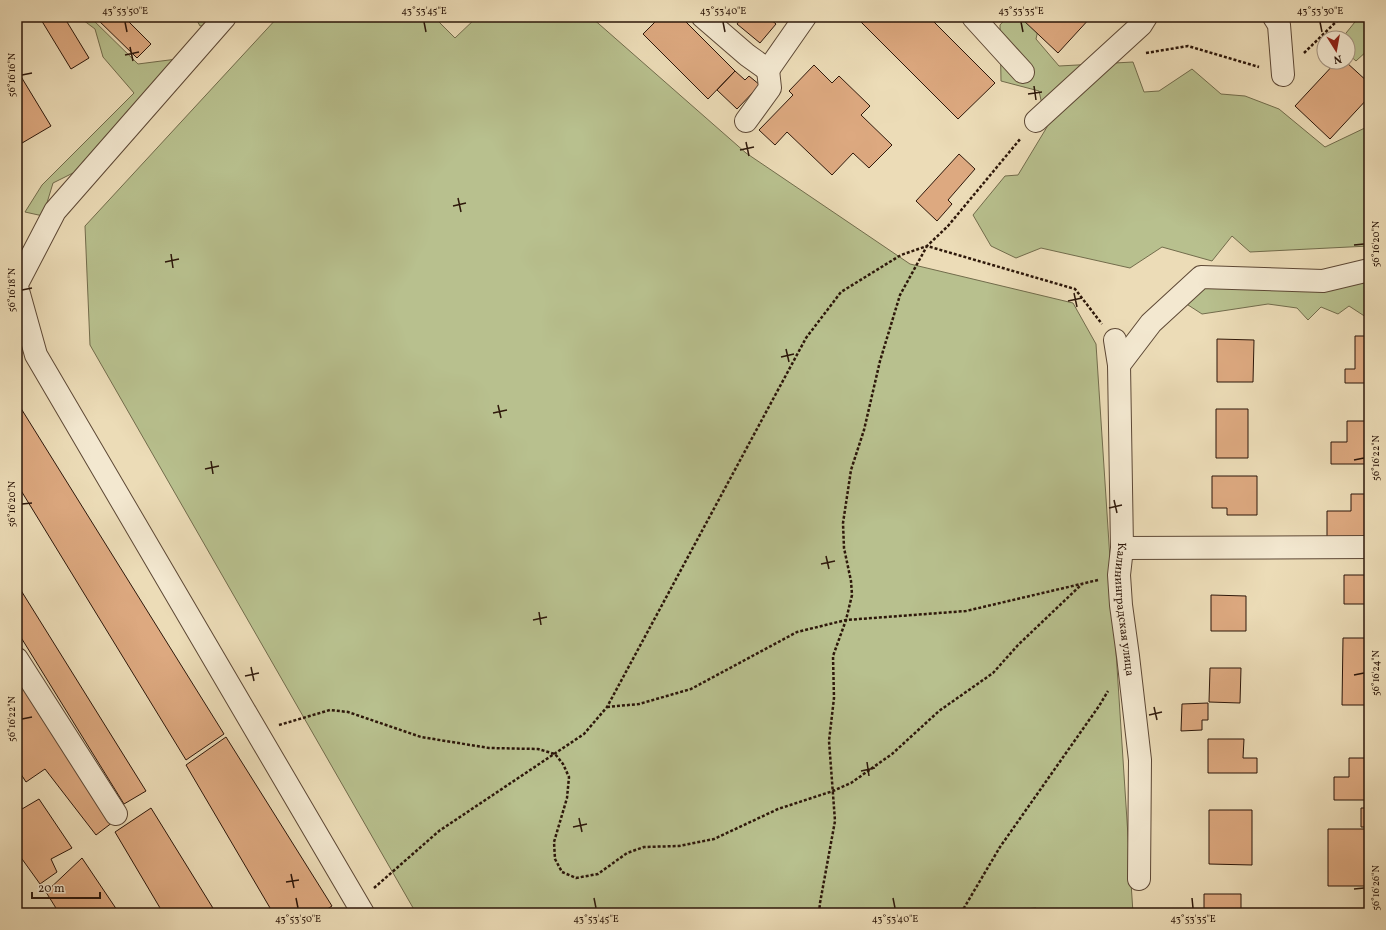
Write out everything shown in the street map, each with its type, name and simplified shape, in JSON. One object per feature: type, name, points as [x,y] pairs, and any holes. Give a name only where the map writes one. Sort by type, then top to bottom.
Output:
[{"type":"street","points":[[225,17],[55,211],[17,286],[36,355],[360,908]]},
{"type":"street","points":[[703,17],[747,55],[768,70]]},
{"type":"street","points":[[746,121],[770,88],[768,70],[805,17]]},
{"type":"street","points":[[973,17],[1023,72]]},
{"type":"street","points":[[1036,121],[1141,25],[1146,17]]},
{"type":"street","points":[[1274,17],[1279,25],[1283,74]]},
{"type":"street","points":[[1119,365],[1151,324],[1201,277],[1323,281],[1369,270]]},
{"type":"street","name":"Калининградская улица","points":[[1115,340],[1119,365],[1122,548],[1119,575],[1121,605],[1140,760],[1139,879]]},
{"type":"street","points":[[1122,548],[1369,547]]},
{"type":"street","points":[[17,659],[116,814]]},
{"type":"path","points":[[1144,53],[1188,46],[1283,74],[1341,17]]},
{"type":"path","points":[[819,913],[835,821],[829,741],[834,698],[833,656],[846,620],[852,595],[851,581],[844,548],[843,523],[851,470],[864,430],[880,361],[900,295],[927,246],[948,226],[1036,121]]},
{"type":"path","points":[[360,908],[399,865],[439,831],[584,734],[607,707],[806,338],[841,292],[901,255],[927,246],[1075,289],[1115,340]]},
{"type":"path","points":[[607,707],[639,704],[691,689],[797,632],[846,620],[966,611],[1119,575]]},
{"type":"path","points":[[261,738],[279,725],[330,710],[348,712],[421,738],[489,748],[538,749],[555,754],[563,764],[569,777],[567,798],[554,842],[555,858],[562,872],[576,878],[598,874],[627,854],[644,847],[679,846],[714,838],[778,809],[833,792],[850,783],[892,754],[939,711],[993,673],[1018,644],[1082,584]]},
{"type":"path","points":[[961,913],[1000,847],[1100,706],[1110,687]]},
{"type":"green space","points":[[79,17],[90,17],[138,64],[177,59],[87,166],[53,183],[43,216],[25,212],[42,185],[134,93],[103,57],[95,29]]},
{"type":"green space","points":[[195,17],[227,17],[225,24],[200,26]]},
{"type":"green space","points":[[278,17],[434,17],[455,38],[477,17],[591,17],[746,153],[910,264],[1073,303],[1096,344],[1133,913],[1039,913],[1036,908],[976,913],[416,913],[90,345],[85,226]]},
{"type":"green space","points":[[1007,17],[1041,17],[1036,39],[1059,66],[1133,62],[1144,92],[1159,91],[1192,69],[1221,94],[1245,96],[1279,109],[1325,147],[1369,126],[1369,246],[1250,252],[1232,236],[1212,261],[1162,247],[1130,268],[1041,248],[1016,258],[991,246],[973,215],[1005,176],[1018,175],[1047,127],[1039,91],[1001,81],[1000,25]]},
{"type":"green space","points":[[1359,17],[1369,17],[1369,49],[1356,61],[1356,30],[1348,30]]},
{"type":"green space","points":[[1369,274],[1369,319],[1349,306],[1338,314],[1321,307],[1308,320],[1297,308],[1268,304],[1202,314],[1185,303],[1204,286]]},
{"type":"building","points":[[64,17],[89,58],[71,69],[40,18]]},
{"type":"building","points":[[95,17],[124,17],[151,44],[137,58]]},
{"type":"building","points":[[660,17],[681,17],[735,71],[708,99],[643,34]]},
{"type":"building","points":[[742,17],[768,17],[776,24],[760,43],[737,24]]},
{"type":"building","points":[[856,17],[929,17],[995,83],[958,119]]},
{"type":"building","points":[[1026,17],[1091,17],[1058,53],[1023,20]]},
{"type":"building","points":[[814,65],[832,83],[839,76],[870,106],[861,115],[892,145],[869,168],[853,153],[832,175],[787,132],[775,145],[759,130],[793,95],[789,91]]},
{"type":"building","points":[[17,70],[51,126],[17,146]]},
{"type":"building","points":[[1329,70],[1355,70],[1369,83],[1369,97],[1330,139],[1295,106]]},
{"type":"building","points":[[735,71],[745,80],[749,76],[760,85],[737,109],[717,90]]},
{"type":"building","points":[[959,154],[975,169],[948,200],[952,204],[937,221],[916,201]]},
{"type":"building","points":[[1355,336],[1369,336],[1369,383],[1345,383],[1345,369],[1355,369]]},
{"type":"building","points":[[1217,339],[1254,340],[1253,382],[1217,382]]},
{"type":"building","points":[[17,402],[224,734],[186,760],[17,484]]},
{"type":"building","points":[[1216,409],[1248,409],[1248,458],[1216,458]]},
{"type":"building","points":[[1347,421],[1369,421],[1369,464],[1331,464],[1331,442],[1347,442]]},
{"type":"building","points":[[1212,476],[1257,476],[1257,515],[1227,515],[1227,508],[1212,508]]},
{"type":"building","points":[[1351,494],[1369,494],[1369,540],[1327,539],[1327,511],[1351,511]]},
{"type":"building","points":[[1344,575],[1369,575],[1369,604],[1344,604]]},
{"type":"building","points":[[17,584],[146,791],[124,804],[17,631]]},
{"type":"building","points":[[1211,595],[1246,596],[1246,631],[1211,631]]},
{"type":"building","points":[[1366,627],[1369,627],[1369,705],[1342,705],[1343,638],[1366,638]]},
{"type":"building","points":[[1210,668],[1241,668],[1240,703],[1209,702]]},
{"type":"building","points":[[17,674],[113,822],[96,835],[45,769],[26,782],[17,768]]},
{"type":"building","points":[[1208,703],[1208,720],[1202,720],[1202,730],[1181,731],[1182,704]]},
{"type":"building","points":[[226,737],[332,906],[321,913],[273,913],[186,765]]},
{"type":"building","points":[[1208,739],[1244,739],[1243,758],[1257,758],[1257,773],[1208,773]]},
{"type":"building","points":[[1349,758],[1369,758],[1369,800],[1334,800],[1334,777],[1349,777]]},
{"type":"building","points":[[39,799],[72,848],[51,859],[57,872],[40,884],[17,852],[17,802],[22,809]]},
{"type":"building","points":[[151,808],[216,913],[163,913],[115,832]]},
{"type":"building","points":[[1361,808],[1369,808],[1369,827],[1361,827]]},
{"type":"building","points":[[1209,810],[1252,810],[1252,865],[1209,864]]},
{"type":"building","points":[[1328,829],[1369,829],[1369,886],[1328,886]]},
{"type":"building","points":[[82,858],[119,913],[59,913],[46,892]]},
{"type":"building","points":[[1204,894],[1241,894],[1241,913],[1204,913]]},
{"type":"building","points":[[1336,911],[1369,911],[1369,913],[1336,913]]}]
